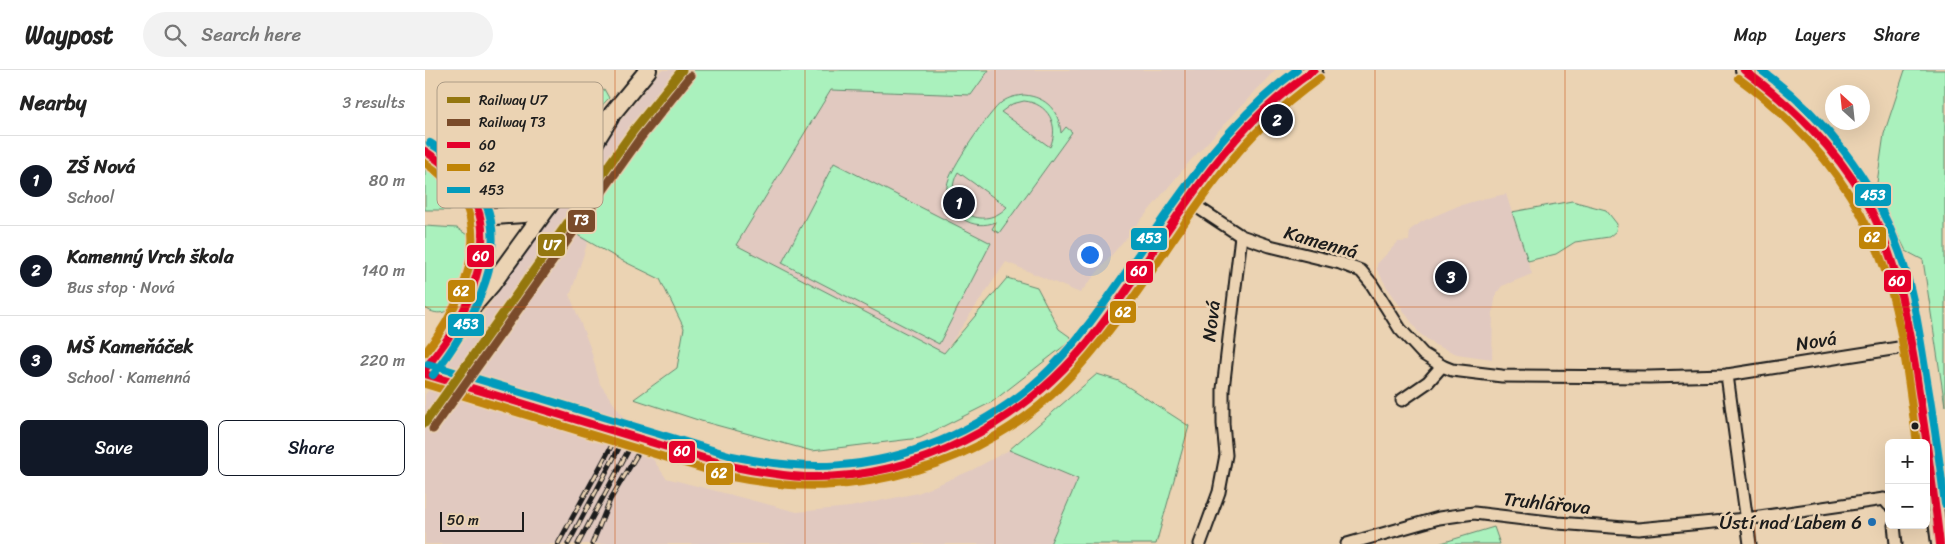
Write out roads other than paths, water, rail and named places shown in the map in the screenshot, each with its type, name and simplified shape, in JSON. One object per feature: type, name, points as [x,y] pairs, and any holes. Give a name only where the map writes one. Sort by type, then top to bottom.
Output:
[{"type":"street","points":[[603,129],[648,70]]},
{"type":"street","points":[[425,374],[730,466],[791,476],[817,477],[859,474],[931,456],[972,438],[1011,415],[1049,383],[1082,350],[1225,151],[1249,124],[1288,88],[1314,70]]},
{"type":"street","points":[[1744,70],[1788,104],[1805,120],[1838,158],[1858,186],[1878,224],[1890,254],[1899,285],[1911,346],[1933,483],[1939,544]]},
{"type":"street","points":[[603,125],[610,118]]},
{"type":"street","points":[[425,151],[437,159]]},
{"type":"street","name":"Kamenná","points":[[1188,201],[1241,236],[1270,246],[1340,263],[1361,271],[1371,283],[1400,329],[1423,354],[1452,370],[1502,376],[1649,377],[1727,375]]},
{"type":"street","points":[[478,210],[482,208]]},
{"type":"street","points":[[478,210],[524,214],[545,208]]},
{"type":"street","points":[[425,369],[455,327],[492,284],[547,208]]},
{"type":"street","points":[[455,327],[475,282],[480,261],[478,210]]},
{"type":"street","name":"Nová","points":[[1200,544],[1219,492],[1226,455],[1223,389],[1241,236]]},
{"type":"street","name":"Nová","points":[[1727,375],[1911,346]]},
{"type":"street","points":[[1402,400],[1428,382],[1442,366]]},
{"type":"street","points":[[1727,375],[1750,544]]},
{"type":"street","name":"Truhlářova","points":[[1347,544],[1439,518],[1473,513],[1639,530],[1746,519],[1885,499]]},
{"type":"street","points":[[1894,529],[1896,544]]},
{"type":"railway","points":[[558,544],[612,445]]},
{"type":"railway","points":[[568,544],[619,448]]},
{"type":"railway","points":[[578,544],[628,451]]},
{"type":"railway","points":[[592,544],[610,500],[637,455]]},
{"type":"rail line","name":"U7","points":[[603,173],[633,131],[682,70]]},
{"type":"rail line","name":"T3","points":[[603,190],[641,137],[690,76]]},
{"type":"rail line","name":"U7","points":[[425,423],[578,208]]},
{"type":"rail line","name":"T3","points":[[433,429],[590,208]]},
{"type":"place","name":"Kamenný Vrch škola","points":[[1277,120]]},
{"type":"place","name":"ZŠ Nová","points":[[959,203]]},
{"type":"place","name":"MŠ Kameňáček","points":[[1451,277]]},
{"type":"place","name":"Ústí nad Labem 6","points":[[1872,522]]}]
